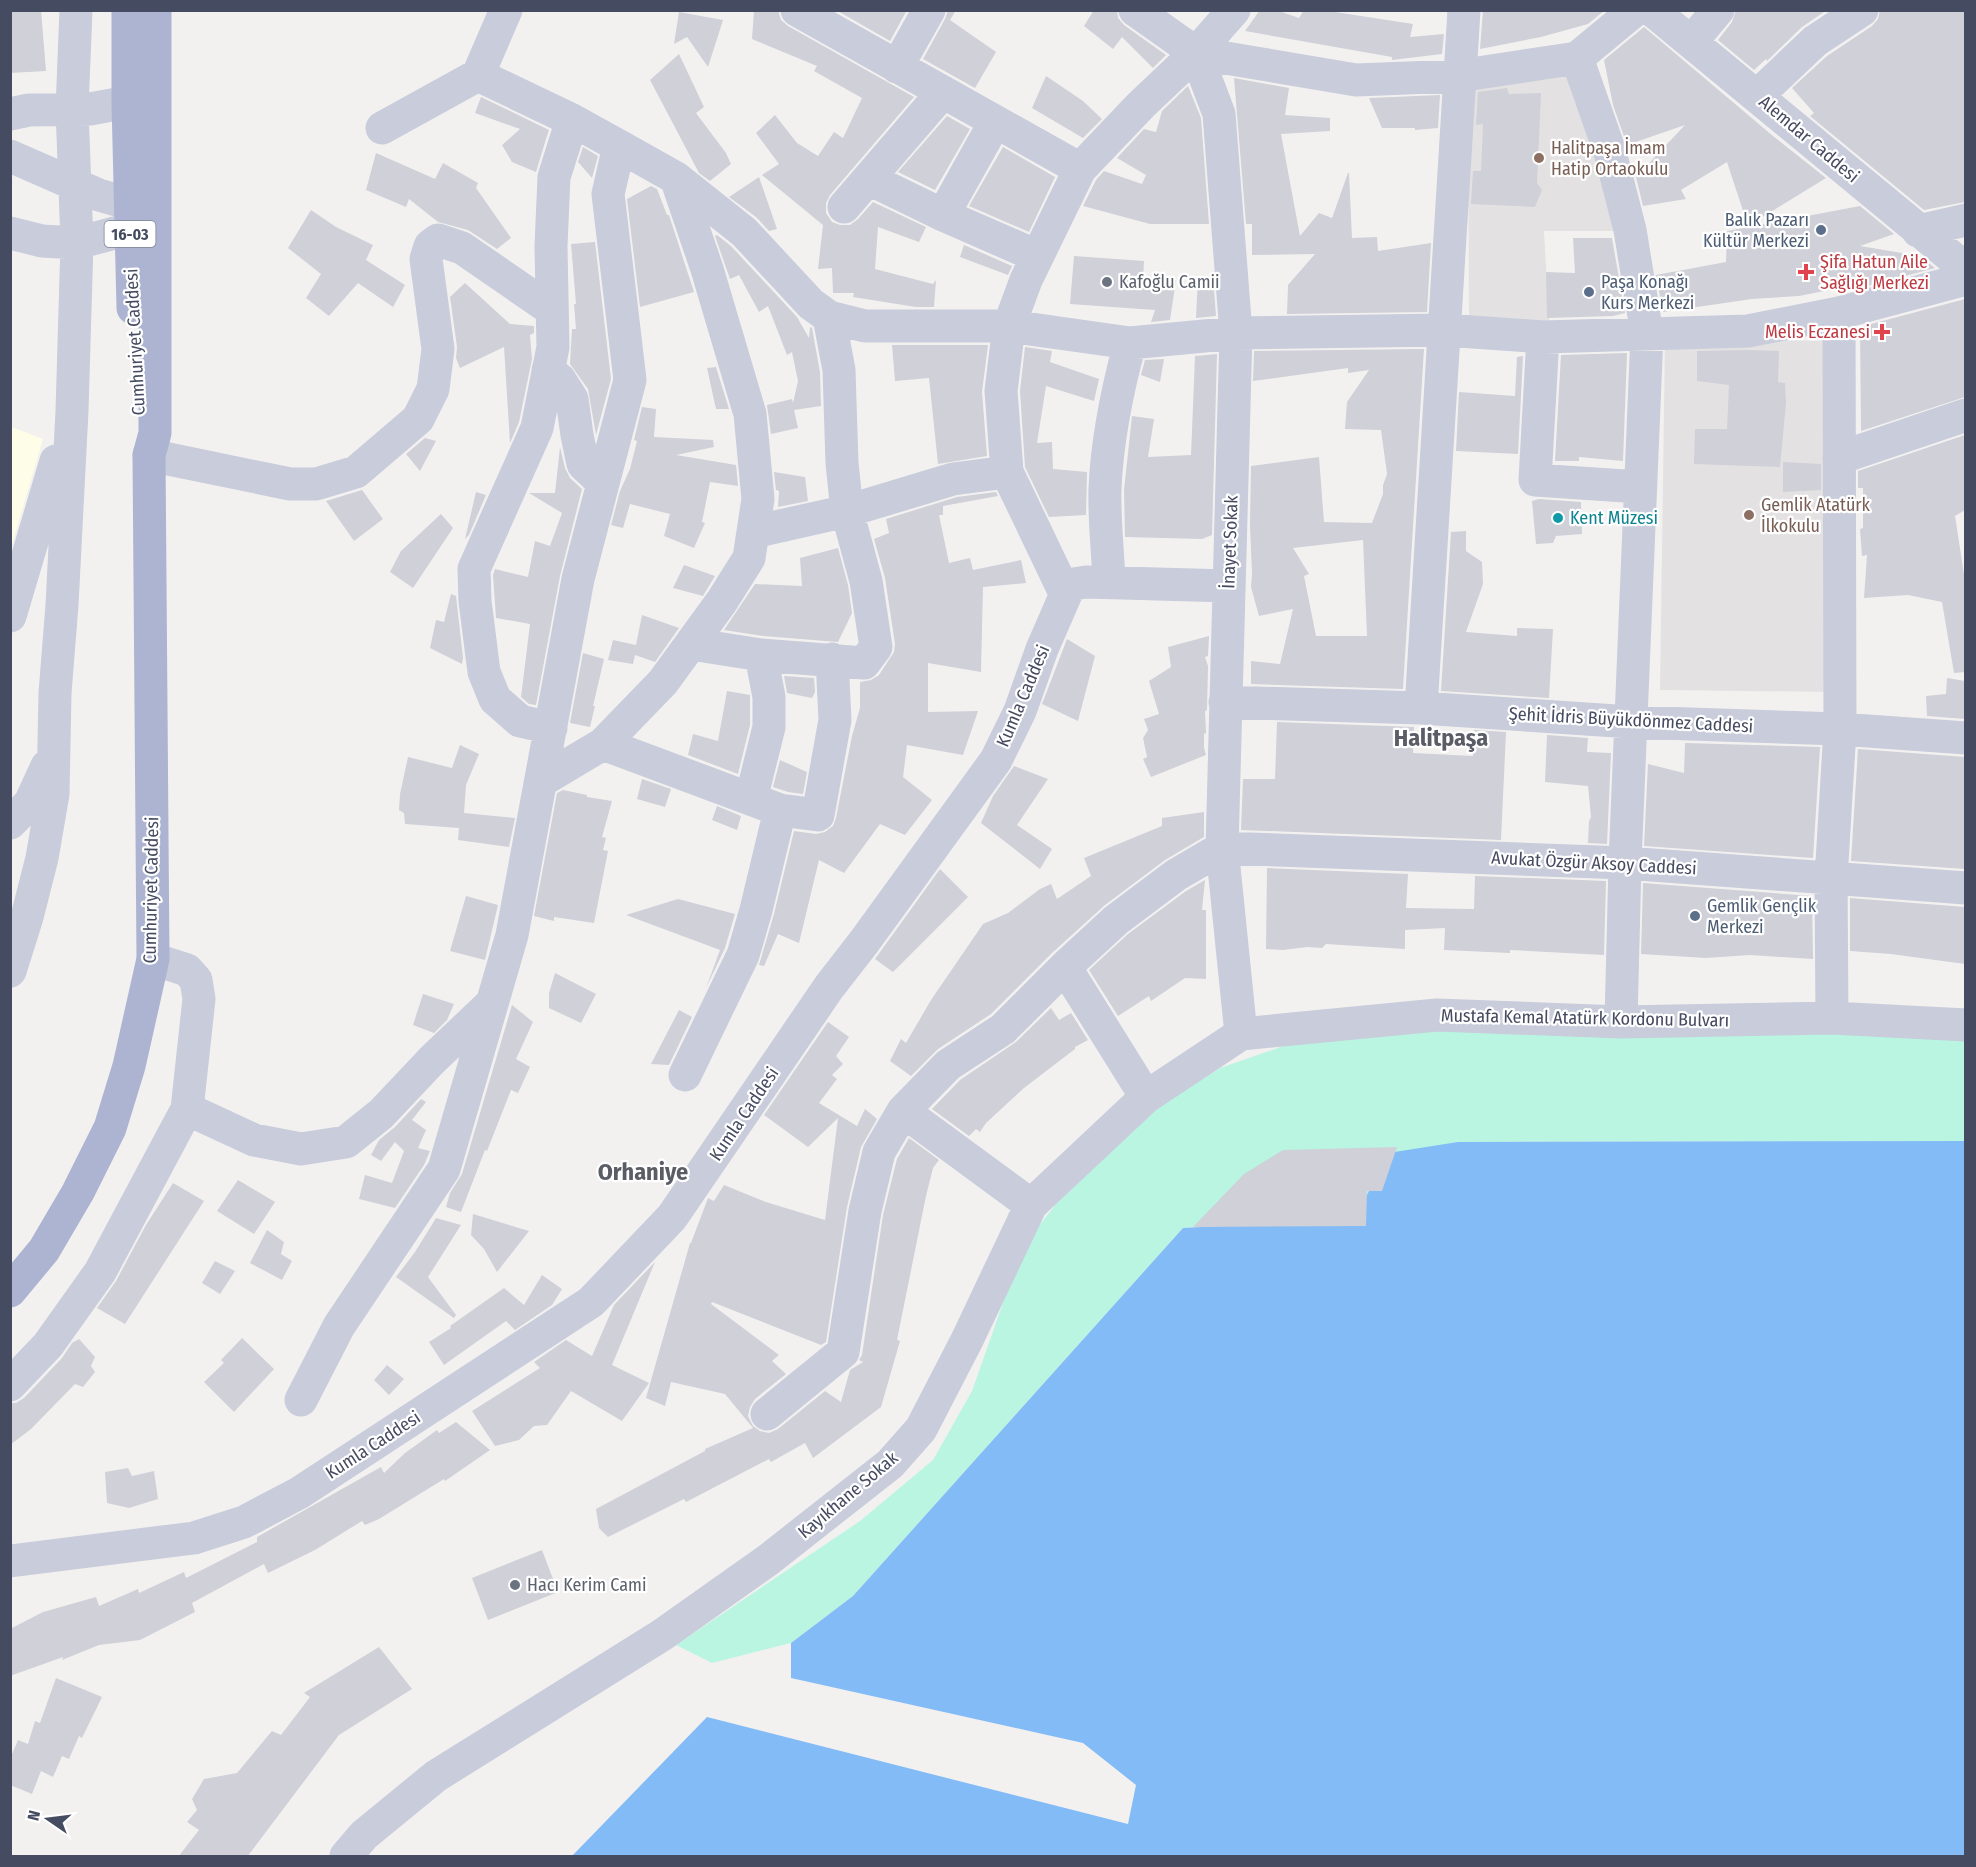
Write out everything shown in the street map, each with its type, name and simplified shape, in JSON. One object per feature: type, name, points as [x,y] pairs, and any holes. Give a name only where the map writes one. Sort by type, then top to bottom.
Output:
[{"type":"main road","name":"Cumhuriyet Caddesi","points":[[128,10],[130,217],[139,426],[149,455]]},
{"type":"main road","name":"Cumhuriyet Caddesi","points":[[10,1291],[44,1250],[78,1192],[110,1128],[129,1066],[153,959],[149,455],[155,433],[153,388],[155,10]]},
{"type":"street","points":[[10,971],[42,858],[53,794],[55,693],[72,411],[77,243],[72,110],[76,10]]},
{"type":"street","points":[[382,128],[478,75],[506,10]]},
{"type":"street","points":[[797,10],[1080,169]]},
{"type":"street","points":[[897,67],[929,10]]},
{"type":"street","points":[[1135,10],[1196,53],[1356,80],[1458,76],[1577,58],[1635,10]]},
{"type":"street","points":[[1229,586],[1109,582],[1074,584],[1065,593],[1007,472],[1001,391],[1009,326],[1037,256],[1080,169],[1141,105],[1196,53],[1234,10]]},
{"type":"street","points":[[1421,708],[1458,76],[1464,10]]},
{"type":"street","name":"Alemdar Caddesi","points":[[1652,10],[1965,269]]},
{"type":"street","points":[[1692,41],[1718,10]]},
{"type":"street","points":[[1757,96],[1815,41],[1862,10]]},
{"type":"street","name":"İnayet Sokak","points":[[1196,53],[1219,114],[1236,333],[1222,848],[1241,1034]]},
{"type":"street","points":[[1577,58],[1613,163],[1630,230],[1647,334],[1625,863],[1621,1022]]},
{"type":"street","points":[[478,75],[572,120],[676,178],[744,232],[811,304],[829,317],[865,326],[1009,326],[1130,343],[1236,333],[1444,330],[1543,337],[1748,331],[1839,313],[1965,279]]},
{"type":"street","points":[[844,207],[943,92]]},
{"type":"street","points":[[10,114],[29,110],[90,109],[128,102]]},
{"type":"street","points":[[551,728],[520,721],[495,699],[484,672],[474,569],[537,428],[553,347],[551,246],[554,177],[572,120]]},
{"type":"street","points":[[943,215],[995,122]]},
{"type":"street","points":[[301,1400],[339,1326],[444,1169],[512,935],[578,579],[630,380],[608,194],[619,146]]},
{"type":"street","points":[[10,156],[99,195],[130,217],[77,243],[42,241],[10,233]]},
{"type":"street","points":[[541,781],[603,744],[663,682],[722,601],[749,558],[758,499],[750,414],[707,269],[676,178]]},
{"type":"street","points":[[869,179],[943,215],[1037,256]]},
{"type":"street","points":[[1918,231],[1965,220]]},
{"type":"street","points":[[149,455],[290,484],[316,484],[356,472],[418,419],[433,389],[438,349],[426,258],[430,246],[438,240],[462,248],[552,310]]},
{"type":"street","points":[[1832,1018],[1831,879],[1840,729],[1839,313]]},
{"type":"street","points":[[691,644],[761,655],[864,663],[876,647],[866,581],[848,511],[842,463],[839,370],[829,317]]},
{"type":"street","points":[[1543,337],[1535,480],[1640,487]]},
{"type":"street","points":[[1109,582],[1105,491],[1108,451],[1117,391],[1130,343]]},
{"type":"street","points":[[548,370],[560,381],[572,399],[583,464],[603,483]]},
{"type":"street","points":[[10,616],[72,411]]},
{"type":"street","points":[[1839,458],[1965,415]]},
{"type":"street","points":[[753,532],[848,511],[953,479],[1007,472]]},
{"type":"street","name":"Kumla Caddesi","points":[[10,1561],[194,1538],[244,1522],[299,1493],[591,1302],[672,1217],[829,987],[996,760],[1020,711],[1065,593]]},
{"type":"street","points":[[685,1075],[742,956],[756,910],[769,727],[769,697],[761,655]]},
{"type":"street","points":[[603,744],[765,805],[818,815],[836,720],[831,659]]},
{"type":"street","name":"Şehit İdris Büyükdönmez Caddesi","points":[[1225,702],[1421,708],[1631,722],[1840,729],[1965,738]]},
{"type":"street","points":[[10,823],[30,803],[44,777],[54,747]]},
{"type":"street","points":[[767,1414],[843,1352],[865,1211],[879,1152],[903,1111],[948,1065],[1003,1029],[1116,920],[1176,875],[1222,848]]},
{"type":"street","name":"Avukat Özgür Aksoy Caddesi","points":[[1222,848],[1625,863],[1965,888]]},
{"type":"street","points":[[10,1385],[48,1345],[100,1272],[187,1109],[199,999],[196,980],[187,970],[153,959]]},
{"type":"street","points":[[1065,967],[1146,1097]]},
{"type":"street","points":[[187,1109],[254,1140],[301,1149],[346,1142],[381,1114],[432,1060],[492,1003]]},
{"type":"street","name":"Mustafa Kemal Atatürk Kordonu Bulvarı","points":[[1241,1034],[1437,1015],[1621,1022],[1832,1018],[1965,1025]]},
{"type":"street","name":"Kayıkhane Sokak","points":[[346,1857],[364,1835],[436,1776],[662,1635],[768,1560],[890,1464],[921,1429],[967,1340],[1031,1205],[1146,1097],[1241,1034]]},
{"type":"street","points":[[903,1111],[1031,1205]]},
{"type":"shaded area","name":"Halitpaşa İmam Hatip Ortaokulu","points":[[1594,65],[1622,231],[1544,231],[1550,334],[1469,330],[1468,86]]},
{"type":"shaded area","name":"Gemlik Atatürk İlkokulu","points":[[1665,339],[1839,341],[1833,692],[1660,690]]},
{"type":"shaded area","points":[[11,427],[43,439],[11,548]]},
{"type":"green space","points":[[1452,1027],[1965,1030],[1965,1141],[1458,1142],[1355,1219],[1183,1228],[853,1596],[791,1643],[712,1663],[676,1645],[860,1521],[933,1460],[972,1391],[1023,1246],[1056,1204],[1159,1106],[1220,1068],[1292,1043]]},
{"type":"water","points":[[1965,1141],[1965,1856],[572,1856],[707,1717],[1128,1824],[1136,1785],[1083,1743],[791,1678],[791,1643],[853,1596],[1183,1228],[1355,1219],[1388,1153],[1458,1142]]},
{"type":"building","points":[[10,10],[41,10],[46,71],[10,73]]},
{"type":"building","points":[[754,10],[778,10],[781,20],[788,26],[914,97],[830,195],[826,203],[826,213],[832,222],[850,225],[873,202],[926,227],[919,242],[878,227],[875,269],[933,284],[936,280],[934,307],[916,307],[853,297],[854,293],[833,293],[832,268],[818,269],[823,225],[762,175],[779,164],[756,133],[775,115],[797,143],[818,156],[834,132],[843,138],[862,98],[814,71],[817,66],[752,39]]},
{"type":"building","points":[[836,10],[907,10],[890,41]]},
{"type":"building","points":[[948,10],[956,10],[950,20],[996,52],[975,88],[923,59]]},
{"type":"building","points":[[1094,10],[1117,10],[1118,18],[1124,25],[1166,55],[1153,68],[1122,37],[1113,49],[1084,26]]},
{"type":"building","points":[[1260,10],[1276,10],[1299,18],[1304,10],[1322,10],[1413,24],[1410,37],[1444,34],[1442,54],[1392,60],[1392,57],[1245,31]]},
{"type":"building","points":[[1483,10],[1605,10],[1588,24],[1541,37],[1480,49]]},
{"type":"building","points":[[1736,10],[1827,10],[1802,27],[1767,61],[1766,59],[1754,70],[1718,40],[1732,22]]},
{"type":"building","points":[[1880,10],[1965,10],[1965,202],[1924,210],[1810,116],[1814,113],[1792,88],[1827,56],[1872,26],[1878,19]]},
{"type":"building","points":[[679,12],[723,20],[708,67],[687,37],[674,44]]},
{"type":"building","points":[[1644,27],[1826,178],[1748,226],[1727,162],[1681,190],[1686,199],[1643,206],[1636,177],[1685,125],[1627,145],[1613,105],[1604,60]]},
{"type":"building","points":[[679,54],[704,107],[696,113],[726,153],[731,164],[710,181],[699,173],[650,80]]},
{"type":"building","points":[[1046,76],[1083,101],[1102,119],[1083,138],[1032,108]]},
{"type":"building","points":[[1234,78],[1289,88],[1285,115],[1330,118],[1330,131],[1281,134],[1300,236],[1319,213],[1332,218],[1349,173],[1352,238],[1377,237],[1378,251],[1431,243],[1427,312],[1287,314],[1288,285],[1315,254],[1252,255],[1252,224],[1246,224]]},
{"type":"building","points":[[1188,86],[1201,118],[1209,224],[1150,224],[1083,206],[1096,180],[1104,171],[1142,184],[1146,175],[1117,158],[1144,129],[1156,132],[1162,111]]},
{"type":"building","points":[[1507,88],[1509,94],[1541,93],[1537,183],[1542,190],[1535,207],[1471,204],[1473,171],[1481,171],[1483,124],[1476,125],[1478,92]]},
{"type":"building","points":[[1440,95],[1438,128],[1415,130],[1415,128],[1382,128],[1369,98]]},
{"type":"building","points":[[481,97],[549,130],[536,172],[512,162],[502,145],[520,129],[475,113]]},
{"type":"building","points":[[947,116],[970,129],[935,190],[898,172]]},
{"type":"building","points":[[583,147],[598,156],[592,178],[578,162]]},
{"type":"building","points":[[1003,147],[1055,177],[1029,232],[969,206]]},
{"type":"building","points":[[376,153],[435,179],[443,163],[478,183],[476,188],[511,238],[497,249],[468,230],[438,222],[409,199],[406,207],[366,190]]},
{"type":"building","points":[[759,177],[777,229],[769,231],[756,217],[729,197]]},
{"type":"building","points":[[651,186],[657,189],[667,215],[669,215],[694,292],[640,307],[627,199]]},
{"type":"building","points":[[1860,206],[1894,234],[1860,246],[1920,256],[1935,268],[1860,288],[1860,284],[1799,296],[1752,299],[1663,312],[1656,275],[1726,262],[1727,231]]},
{"type":"building","points":[[311,210],[336,227],[373,245],[366,260],[405,285],[393,307],[358,283],[329,316],[306,298],[321,274],[288,248]]},
{"type":"building","points":[[717,235],[731,246],[797,317],[809,338],[810,327],[812,328],[820,372],[821,406],[794,410],[798,428],[771,434],[767,405],[792,399],[793,403],[798,381],[792,352],[787,355],[768,306],[759,312],[739,275],[730,279],[715,236]]},
{"type":"building","name":"Paşa Konağı Kurs Merkezi","points":[[1573,238],[1612,238],[1625,313],[1613,316],[1547,318],[1546,272],[1575,273]]},
{"type":"building","points":[[595,242],[611,379],[596,435],[588,389],[570,364],[572,329],[576,329],[571,244]]},
{"type":"building","points":[[964,245],[1012,266],[1008,275],[960,257]]},
{"type":"building","name":"Kafoğlu Camii","points":[[1074,256],[1144,261],[1143,279],[1176,280],[1170,320],[1151,322],[1155,310],[1070,304]]},
{"type":"building","points":[[1198,277],[1213,277],[1216,316],[1196,318]]},
{"type":"building","points":[[465,283],[510,324],[534,326],[534,333],[530,335],[532,359],[519,422],[510,443],[504,347],[460,368],[456,358],[457,347],[450,297]]},
{"type":"building","points":[[1965,299],[1965,397],[1861,431],[1860,327]]},
{"type":"building","points":[[892,345],[988,345],[982,392],[987,456],[938,464],[929,378],[895,381]]},
{"type":"building","points":[[1025,347],[1052,351],[1050,362],[1099,379],[1094,401],[1046,386],[1037,443],[1052,442],[1053,469],[1087,472],[1086,515],[1049,517],[1025,467],[1020,391]]},
{"type":"building","points":[[1424,349],[1403,689],[1251,684],[1251,661],[1280,664],[1293,609],[1259,616],[1251,587],[1251,466],[1319,457],[1324,522],[1372,523],[1383,494],[1387,474],[1381,430],[1345,429],[1347,402],[1369,370],[1348,373],[1348,368],[1253,381],[1254,351]],"holes":[[[1363,540],[1367,636],[1316,636],[1304,576],[1309,574],[1293,548]]]},
{"type":"building","points":[[1697,351],[1779,351],[1778,382],[1785,383],[1786,403],[1780,467],[1694,464],[1695,429],[1727,429],[1729,385],[1697,381]]},
{"type":"building","points":[[1627,353],[1623,461],[1579,457],[1579,461],[1555,461],[1561,355]]},
{"type":"building","points":[[1217,354],[1212,535],[1202,539],[1125,537],[1124,490],[1132,416],[1154,419],[1148,457],[1191,455],[1195,356]]},
{"type":"building","points":[[1523,356],[1518,454],[1456,451],[1459,392],[1515,396],[1517,357]]},
{"type":"building","points":[[1164,359],[1160,382],[1141,375],[1145,360]]},
{"type":"building","points":[[716,367],[729,409],[716,409],[707,368]]},
{"type":"building","points":[[642,407],[656,409],[654,437],[713,440],[714,447],[676,455],[736,465],[738,486],[710,482],[702,522],[705,523],[694,548],[664,536],[670,514],[630,504],[623,528],[611,525],[620,491],[630,469]]},
{"type":"building","points":[[1965,435],[1965,510],[1955,516],[1965,581],[1965,672],[1954,673],[1942,602],[1908,595],[1864,598],[1867,555],[1862,556],[1860,529],[1863,528],[1863,488],[1858,488],[1858,471]]},
{"type":"building","points":[[425,438],[436,441],[420,471],[406,454]]},
{"type":"building","points":[[560,447],[570,478],[582,489],[560,576],[536,705],[529,704],[521,697],[530,624],[496,618],[493,575],[495,569],[528,577],[535,541],[550,546],[562,513],[529,493],[555,493]]},
{"type":"building","points":[[1783,462],[1821,464],[1821,490],[1783,492]]},
{"type":"building","points":[[774,472],[805,477],[808,501],[778,507],[779,491],[776,490]]},
{"type":"building","points":[[362,490],[383,519],[354,541],[326,501]]},
{"type":"building","points":[[476,492],[486,495],[469,535],[465,539]]},
{"type":"building","points":[[996,492],[998,496],[943,506],[943,515],[939,515],[949,563],[970,558],[973,570],[1021,560],[1026,583],[983,587],[981,672],[928,663],[928,712],[978,711],[963,755],[907,745],[903,777],[932,800],[905,835],[880,824],[844,873],[819,860],[799,943],[778,934],[764,966],[759,965],[794,831],[816,834],[825,832],[833,826],[860,708],[860,682],[871,680],[879,675],[894,652],[895,644],[885,578],[874,539],[889,533],[886,519],[957,497]]},
{"type":"building","name":"Kent Müzesi","points":[[1539,499],[1581,502],[1582,534],[1556,536],[1553,543],[1536,544],[1532,501]]},
{"type":"building","points":[[441,514],[453,528],[413,588],[390,572],[401,551]]},
{"type":"building","points":[[1466,531],[1466,551],[1482,562],[1483,584],[1466,632],[1517,636],[1517,628],[1553,629],[1549,698],[1441,691],[1451,532]]},
{"type":"building","points":[[838,548],[848,585],[852,613],[838,642],[763,636],[724,630],[755,584],[802,586],[800,558]]},
{"type":"building","points":[[684,565],[715,576],[703,596],[673,588]]},
{"type":"building","points":[[451,594],[456,596],[462,664],[430,648],[436,620],[444,622]]},
{"type":"building","points":[[642,615],[679,628],[655,662],[635,655],[633,664],[608,660],[613,640],[636,645]]},
{"type":"building","points":[[1209,636],[1208,656],[1205,657],[1208,666],[1206,733],[1204,734],[1206,755],[1151,777],[1143,759],[1147,757],[1143,738],[1148,730],[1144,719],[1159,714],[1149,681],[1171,667],[1168,647]]},
{"type":"building","points":[[1067,639],[1095,656],[1078,721],[1042,704]]},
{"type":"building","points":[[583,653],[604,659],[590,727],[570,723]]},
{"type":"building","points":[[784,676],[814,678],[815,692],[812,698],[787,693]]},
{"type":"building","points":[[1947,678],[1965,681],[1965,719],[1927,716],[1926,696],[1946,694]]},
{"type":"building","points":[[727,691],[750,695],[750,725],[738,774],[688,755],[693,734],[718,741]]},
{"type":"building","points":[[1277,722],[1414,727],[1413,753],[1473,756],[1474,730],[1506,732],[1501,840],[1241,830],[1243,779],[1275,779]]},
{"type":"building","points":[[1547,735],[1588,738],[1587,752],[1611,753],[1607,844],[1588,843],[1591,817],[1588,786],[1545,782]]},
{"type":"building","points":[[1685,743],[1820,747],[1813,858],[1644,846],[1648,764],[1684,773]]},
{"type":"building","points":[[460,745],[479,754],[466,785],[464,813],[515,818],[509,847],[458,840],[459,828],[405,824],[404,813],[399,810],[408,757],[452,768]]},
{"type":"building","points":[[1858,749],[1965,757],[1965,869],[1851,861]]},
{"type":"building","points":[[780,760],[807,772],[803,794],[773,787]]},
{"type":"building","points":[[1014,766],[1048,779],[1017,825],[1052,849],[1040,869],[981,823],[993,796]]},
{"type":"building","points":[[642,779],[671,789],[665,807],[637,799]]},
{"type":"building","points":[[563,790],[612,801],[602,837],[606,838],[603,850],[608,851],[594,923],[554,917],[554,921],[534,916],[557,793]]},
{"type":"building","points":[[717,806],[741,816],[737,830],[712,820]]},
{"type":"building","points":[[1204,812],[1204,837],[1165,860],[1105,905],[1052,953],[991,1014],[938,1049],[911,1076],[890,1061],[901,1039],[906,1043],[931,1000],[983,924],[1008,913],[1040,889],[1051,884],[1057,899],[1091,876],[1084,858],[1162,826],[1162,818]]},
{"type":"building","points":[[1267,868],[1408,874],[1406,908],[1474,909],[1475,876],[1606,881],[1604,955],[1510,950],[1510,953],[1444,950],[1445,928],[1405,930],[1405,949],[1326,944],[1322,948],[1266,949]]},
{"type":"building","points":[[940,869],[968,897],[893,972],[875,959]]},
{"type":"building","points":[[1205,880],[1202,910],[1206,910],[1206,979],[1185,978],[1151,1001],[1149,996],[1118,1016],[1089,970],[1128,934],[1186,891]]},
{"type":"building","points":[[1643,883],[1812,896],[1813,959],[1750,955],[1706,958],[1641,954]]},
{"type":"building","points":[[466,896],[498,905],[485,960],[450,951]]},
{"type":"building","points":[[1850,898],[1965,907],[1965,964],[1850,951]]},
{"type":"building","points":[[678,899],[735,914],[725,948],[706,988],[720,950],[626,915]]},
{"type":"building","points":[[555,973],[596,994],[581,1023],[549,1008],[549,993]]},
{"type":"building","points":[[423,994],[454,1004],[447,1020],[434,1033],[413,1025]]},
{"type":"building","points":[[512,1005],[533,1022],[516,1059],[530,1067],[518,1093],[511,1090],[461,1212],[446,1207],[450,1193],[462,1174]]},
{"type":"building","points":[[1051,1008],[1059,1020],[1071,1013],[1088,1040],[1075,1047],[1024,1088],[986,1123],[980,1132],[976,1129],[969,1136],[932,1109],[960,1080],[1016,1042]]},
{"type":"building","points":[[679,1010],[692,1017],[669,1065],[651,1064]]},
{"type":"building","points":[[828,1022],[849,1037],[836,1056],[843,1064],[832,1075],[837,1079],[819,1103],[857,1126],[865,1109],[877,1119],[861,1147],[847,1207],[826,1342],[821,1345],[712,1302],[711,1304],[779,1355],[772,1361],[786,1374],[755,1399],[748,1416],[753,1426],[769,1433],[778,1429],[825,1391],[841,1402],[850,1370],[863,1362],[859,1360],[862,1355],[883,1215],[897,1159],[909,1138],[939,1160],[933,1168],[926,1196],[897,1340],[900,1341],[881,1407],[813,1458],[805,1443],[771,1462],[769,1459],[686,1502],[684,1499],[608,1537],[599,1528],[596,1509],[705,1449],[753,1428],[725,1394],[671,1382],[665,1406],[646,1398],[690,1243],[708,1198],[714,1201],[724,1185],[766,1202],[825,1220],[838,1118],[808,1147],[764,1115]]},
{"type":"building","points":[[421,1099],[426,1102],[412,1120],[426,1130],[418,1148],[430,1151],[424,1165],[395,1208],[359,1199],[365,1175],[392,1183],[404,1151],[395,1142],[381,1161],[371,1155],[379,1140],[395,1127]]},
{"type":"building","points":[[1397,1147],[1382,1191],[1367,1191],[1366,1226],[1193,1227],[1244,1174],[1283,1150]]},
{"type":"building","points":[[238,1180],[275,1202],[254,1234],[217,1211]]},
{"type":"building","points":[[173,1183],[204,1201],[125,1324],[97,1308],[116,1281],[146,1225]]},
{"type":"building","points":[[473,1214],[529,1231],[497,1272],[484,1249],[471,1235]]},
{"type":"building","points":[[436,1218],[461,1225],[428,1277],[456,1315],[454,1318],[396,1277]]},
{"type":"building","points":[[267,1230],[284,1242],[281,1254],[292,1261],[282,1280],[250,1263]]},
{"type":"building","points":[[215,1261],[235,1271],[220,1294],[202,1283]]},
{"type":"building","points":[[655,1262],[612,1365],[649,1383],[622,1421],[571,1391],[547,1425],[534,1426],[519,1440],[495,1446],[472,1411],[540,1368],[534,1362],[566,1340],[592,1356],[614,1305]]},
{"type":"building","points":[[542,1275],[562,1289],[552,1305],[515,1330],[506,1321],[444,1365],[429,1342],[504,1288],[524,1305]]},
{"type":"building","points":[[242,1338],[274,1369],[234,1412],[204,1382],[224,1363],[221,1360]]},
{"type":"building","points":[[79,1339],[95,1357],[91,1366],[95,1372],[83,1387],[75,1384],[31,1429],[10,1445],[10,1403],[16,1403],[24,1398],[62,1358],[72,1343]]},
{"type":"building","points":[[387,1365],[404,1379],[389,1395],[374,1380]]},
{"type":"building","points":[[456,1422],[490,1450],[445,1481],[444,1479],[379,1519],[365,1525],[362,1521],[315,1550],[268,1573],[264,1564],[192,1603],[195,1612],[140,1640],[99,1645],[62,1660],[63,1657],[10,1676],[10,1629],[43,1612],[96,1597],[99,1606],[138,1589],[139,1593],[184,1572],[186,1578],[257,1542],[257,1537],[381,1467],[384,1473],[405,1453],[437,1430],[439,1433]]},
{"type":"building","points":[[128,1468],[132,1476],[154,1471],[158,1499],[129,1508],[107,1503],[105,1472]]},
{"type":"building","name":"Hacı Kerim Cami","points":[[542,1550],[558,1592],[488,1620],[472,1578]]},
{"type":"building","points":[[379,1647],[412,1689],[339,1735],[247,1857],[178,1857],[199,1830],[187,1822],[197,1810],[192,1799],[204,1779],[237,1773],[272,1731],[281,1735],[310,1697],[304,1693]]},
{"type":"building","points":[[56,1678],[102,1697],[82,1738],[79,1736],[69,1759],[62,1756],[53,1777],[41,1771],[32,1794],[10,1785],[10,1759],[18,1740],[28,1744],[35,1721],[40,1723]]},
{"type":"place","name":"Halitpaşa İmam Hatip Ortaokulu","points":[[1539,158]]},
{"type":"place","name":"Balık Pazarı Kültür Merkezi","points":[[1821,230]]},
{"type":"place","name":"Şifa Hatun Aile Sağlığı Merkezi","points":[[1806,272]]},
{"type":"place","name":"Kafoğlu Camii","points":[[1107,282]]},
{"type":"place","name":"Paşa Konağı Kurs Merkezi","points":[[1589,292]]},
{"type":"place","name":"Melis Eczanesi","points":[[1882,332]]},
{"type":"place","name":"Gemlik Atatürk İlkokulu","points":[[1749,515]]},
{"type":"place","name":"Kent Müzesi","points":[[1558,518]]},
{"type":"place","name":"Gemlik Gençlik Merkezi","points":[[1695,916]]},
{"type":"place","name":"Hacı Kerim Cami","points":[[515,1585]]},
{"type":"district","name":"Halitpaşa","points":[[1441,738]]},
{"type":"district","name":"Orhaniye","points":[[643,1172]]}]
